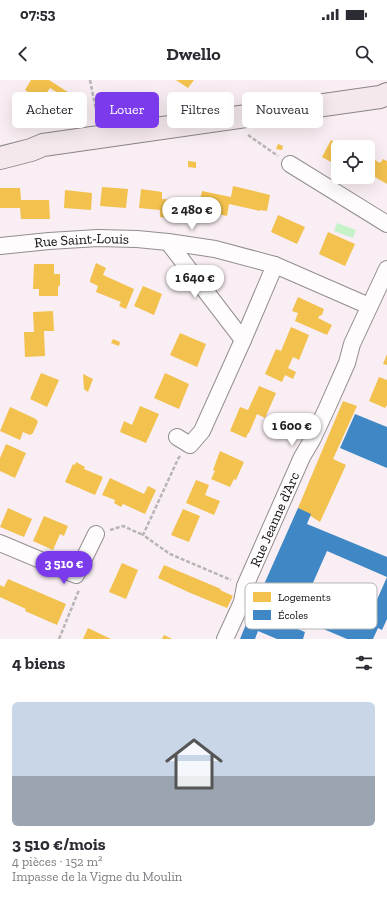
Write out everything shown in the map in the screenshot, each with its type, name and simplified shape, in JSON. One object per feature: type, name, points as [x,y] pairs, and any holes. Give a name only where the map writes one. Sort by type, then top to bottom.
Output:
[{"type":"main road","points":[[234,118],[380,97],[387,94]]},
{"type":"main road","points":[[0,158],[43,145],[167,127]]},
{"type":"main road","points":[[0,146],[31,143],[43,145]]},
{"type":"street","points":[[290,164],[387,224]]},
{"type":"street","name":"Rue Saint-Louis","points":[[0,246],[98,238],[137,239],[215,249],[275,265],[369,306]]},
{"type":"street","points":[[168,242],[243,340]]},
{"type":"street","points":[[184,441],[202,431],[275,265]]},
{"type":"street","name":"Rue Jeanne d'Arc","points":[[246,583],[302,457],[327,408],[347,363],[352,344],[387,269]]},
{"type":"street","points":[[0,542],[76,575],[96,534]]},
{"type":"street","name":"Rue Jeanne d'Arc","points":[[225,639],[242,602],[245,586]]},
{"type":"path","points":[[90,80],[95,107]]},
{"type":"path","points":[[234,120],[249,136],[290,164]]},
{"type":"path","points":[[143,535],[178,459],[184,441]]},
{"type":"path","points":[[96,534],[123,526],[143,535],[170,554],[245,586]]},
{"type":"path","points":[[59,639],[79,590],[76,575]]},
{"type":"shaded area","points":[[337,223],[356,230],[353,238],[334,231]]},
{"type":"building: Logements","points":[[31,80],[49,80],[68,92],[56,92],[50,88],[47,92],[28,92],[25,90]]},
{"type":"building: Logements","points":[[176,80],[194,80],[188,88]]},
{"type":"building: Logements","points":[[331,140],[331,162],[322,157]]},
{"type":"building: Logements","points":[[278,144],[283,146],[282,150],[276,149]]},
{"type":"building: Logements","points":[[383,159],[387,161],[387,184],[375,177],[375,160],[380,163]]},
{"type":"building: Logements","points":[[188,161],[196,162],[196,168],[188,167]]},
{"type":"building: Logements","points":[[233,186],[270,195],[267,211],[260,211],[229,204],[227,216],[198,210],[202,191],[231,197]]},
{"type":"building: Logements","points":[[102,187],[128,189],[126,208],[100,206]]},
{"type":"building: Logements","points":[[0,188],[20,188],[21,200],[49,200],[50,219],[21,219],[20,208],[0,208]]},
{"type":"building: Logements","points":[[141,189],[162,192],[162,199],[184,201],[182,219],[160,217],[160,210],[139,208]]},
{"type":"building: Logements","points":[[65,190],[92,193],[91,210],[64,208]]},
{"type":"building: Logements","points":[[278,215],[305,227],[297,244],[271,232]]},
{"type":"building: Logements","points":[[328,232],[355,244],[345,266],[319,254]]},
{"type":"building: Logements","points":[[96,263],[106,268],[103,275],[134,289],[126,309],[119,306],[121,302],[96,292],[98,286],[90,282],[90,280]]},
{"type":"building: Logements","points":[[34,264],[54,264],[54,274],[60,274],[58,296],[39,296],[39,289],[33,289]]},
{"type":"building: Logements","points":[[143,286],[162,294],[154,315],[134,306]]},
{"type":"building: Logements","points":[[298,297],[324,309],[322,315],[318,318],[332,325],[327,335],[295,321],[298,313],[292,311]]},
{"type":"building: Logements","points":[[53,311],[54,331],[44,331],[45,356],[25,357],[24,332],[34,332],[33,312]]},
{"type":"building: Logements","points":[[291,327],[309,335],[299,360],[293,357],[288,368],[296,372],[293,379],[285,375],[282,382],[265,374],[276,349],[281,351]]},
{"type":"building: Logements","points":[[180,333],[206,344],[197,367],[170,355]]},
{"type":"building: Logements","points":[[113,339],[120,342],[119,346],[111,343]]},
{"type":"building: Logements","points":[[387,354],[387,365],[383,364]]},
{"type":"building: Logements","points":[[41,373],[59,380],[47,407],[30,399]]},
{"type":"building: Logements","points":[[165,373],[189,384],[179,409],[154,398]]},
{"type":"building: Logements","points":[[83,374],[93,379],[88,392],[84,389]]},
{"type":"building: Logements","points":[[379,377],[387,380],[387,405],[385,408],[369,401]]},
{"type":"building: Logements","points":[[259,386],[276,393],[265,418],[257,414],[246,438],[230,431],[240,407],[248,410]]},
{"type":"building: Logements","points":[[343,401],[357,406],[333,459],[346,465],[320,522],[298,508]]},
{"type":"building: Logements","points":[[140,406],[159,414],[146,443],[120,432],[124,421],[132,425]]},
{"type":"building: Logements","points":[[10,407],[36,419],[38,422],[33,433],[30,435],[23,432],[20,440],[0,431]]},
{"type":"building: Logements","points":[[6,444],[26,453],[15,478],[0,471],[0,458]]},
{"type":"building: Logements","points":[[220,451],[244,462],[236,480],[234,479],[230,487],[211,479],[215,471],[213,470]]},
{"type":"building: Logements","points":[[76,462],[85,467],[84,469],[103,477],[95,495],[65,482],[73,464],[75,465]]},
{"type":"building: Logements","points":[[110,478],[144,494],[148,486],[156,490],[145,514],[123,504],[121,507],[114,503],[115,500],[102,495]]},
{"type":"building: Logements","points":[[196,480],[209,485],[205,495],[220,501],[214,515],[186,503]]},
{"type":"building: Logements","points":[[8,508],[32,519],[24,537],[0,527]]},
{"type":"building: Logements","points":[[183,509],[200,516],[189,542],[171,535]]},
{"type":"building: Logements","points":[[44,516],[68,526],[64,536],[60,534],[53,550],[33,541]]},
{"type":"building: Logements","points":[[122,563],[138,570],[126,599],[109,592]]},
{"type":"building: Logements","points":[[164,565],[221,589],[220,590],[233,596],[227,608],[158,578]]},
{"type":"building: Logements","points":[[8,579],[66,604],[57,625],[25,611],[26,609],[0,597],[0,585],[4,587]]},
{"type":"building: Logements","points":[[88,628],[111,639],[83,639]]},
{"type":"building: Logements","points":[[164,635],[172,639],[162,639]]},
{"type":"building: Écoles","points":[[355,414],[387,427],[387,468],[340,448]]},
{"type":"building: Écoles","points":[[298,508],[311,514],[307,524],[387,557],[387,577],[327,551],[313,583],[265,583]]},
{"type":"building: Écoles","points":[[387,577],[387,619],[382,630],[378,628],[373,639],[347,639],[323,629],[377,629],[377,600]]},
{"type":"building: Écoles","points":[[245,627],[245,629],[298,629],[305,632],[303,639],[277,639],[258,631],[255,639],[240,639]]}]
